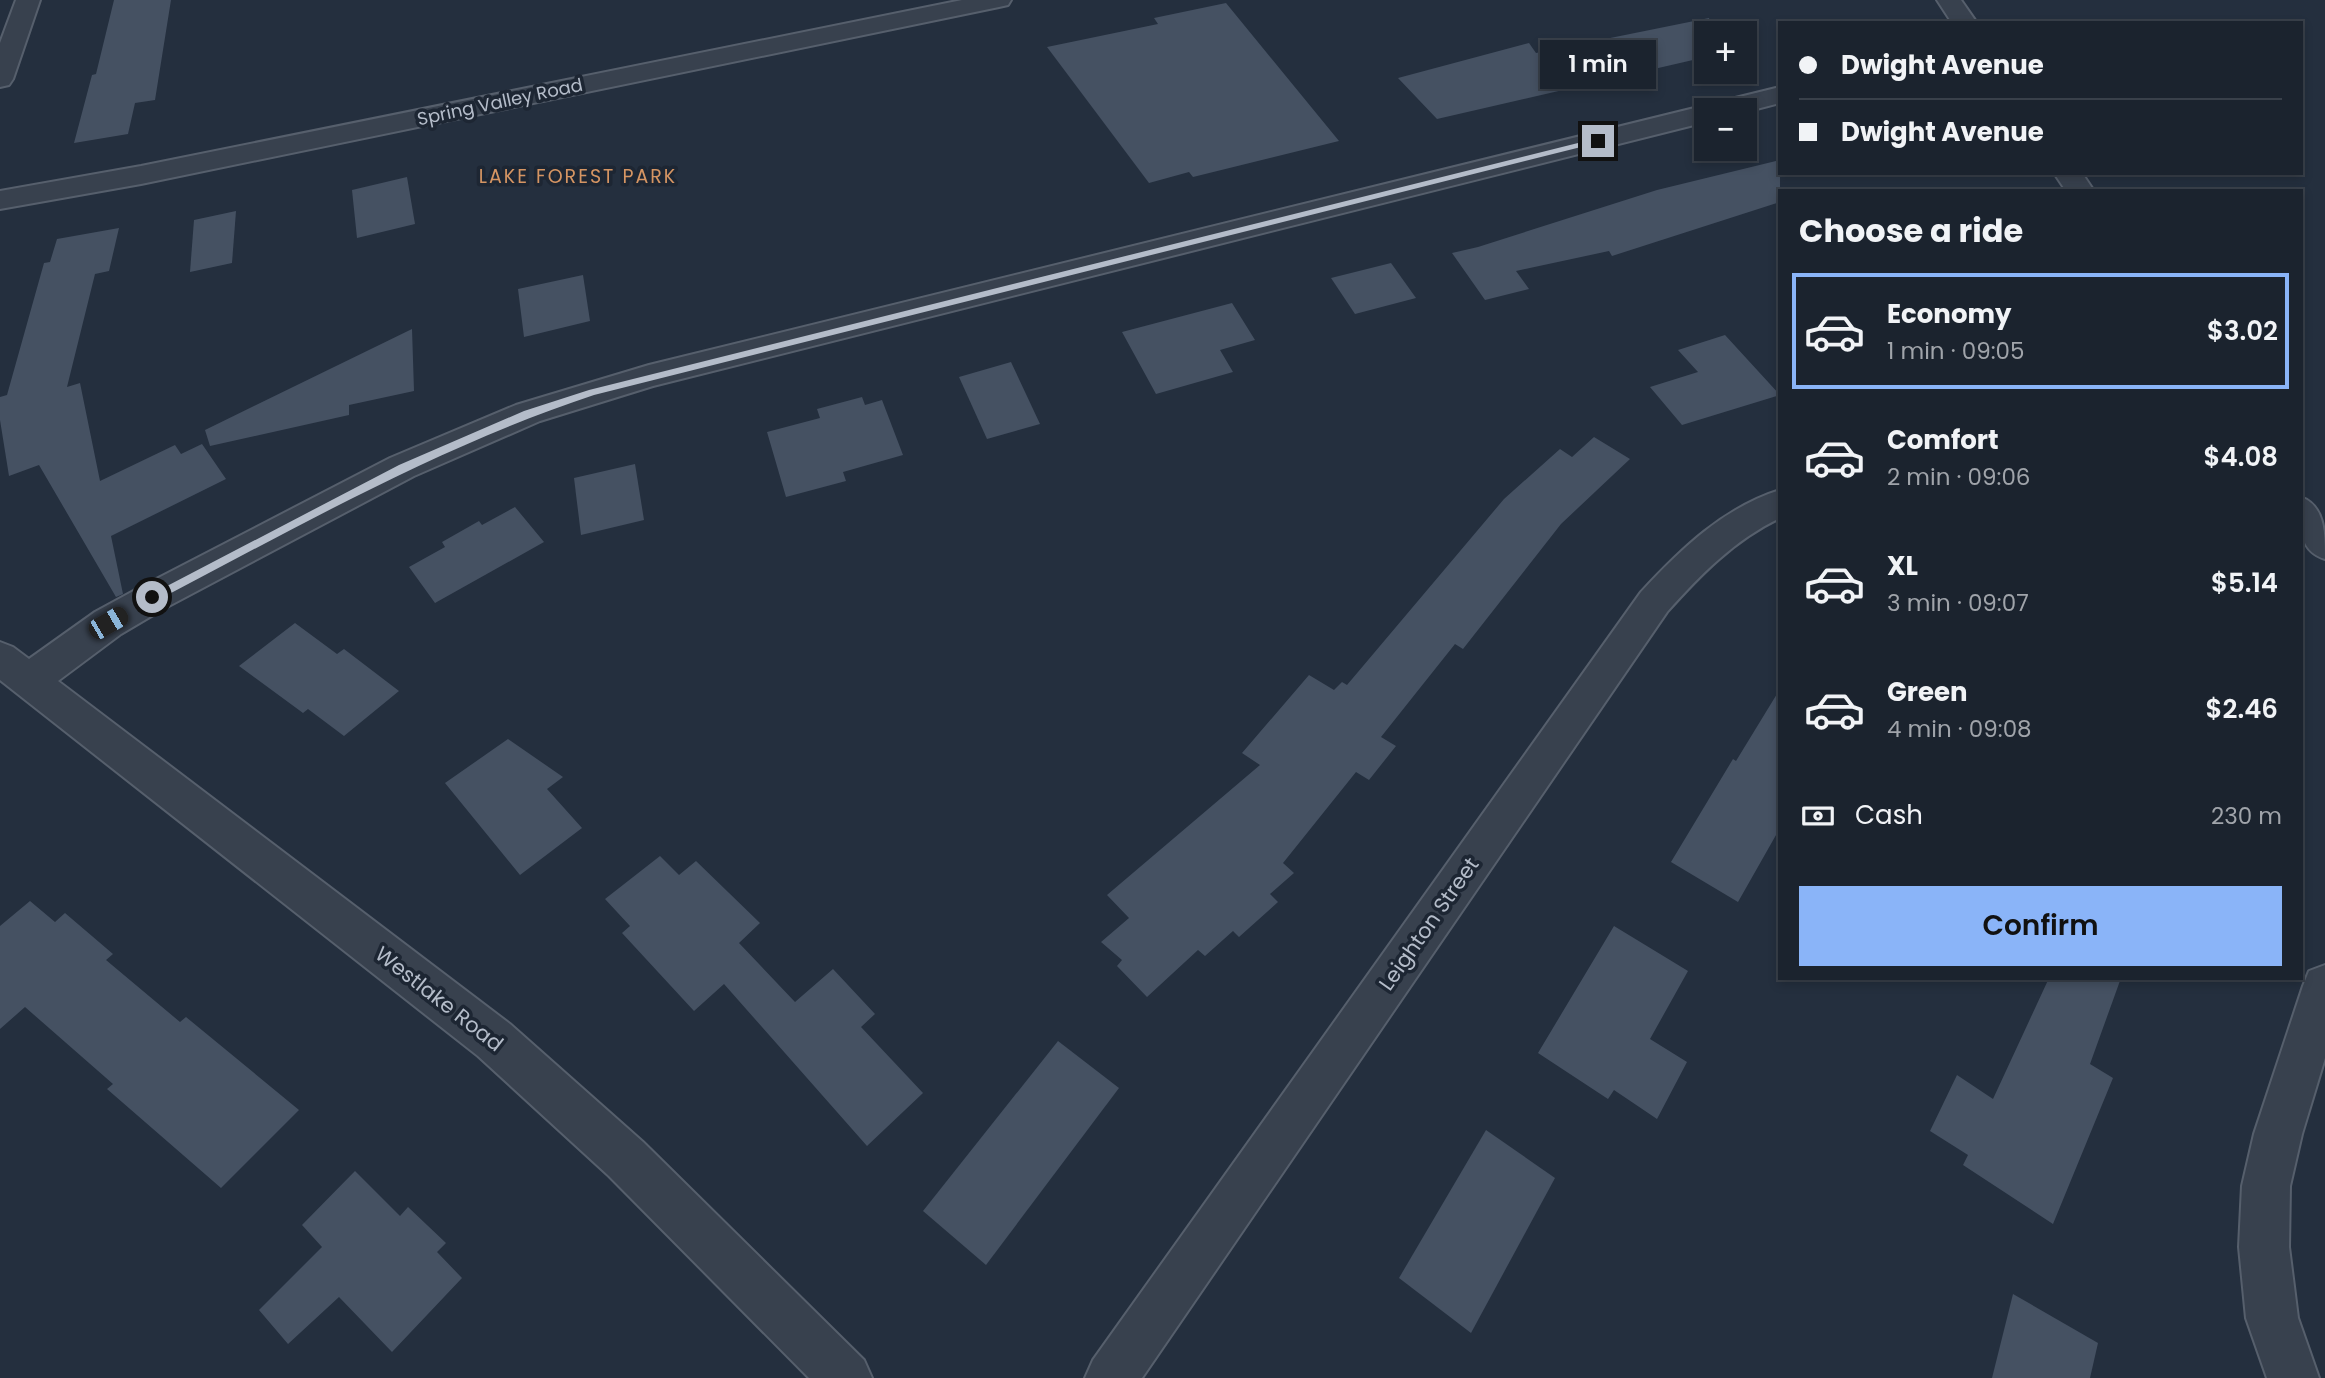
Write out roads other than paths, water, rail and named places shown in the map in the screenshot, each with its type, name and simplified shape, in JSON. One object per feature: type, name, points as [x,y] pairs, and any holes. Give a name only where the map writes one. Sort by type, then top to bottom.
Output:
[{"type":"street","points":[[0,79],[28,0]]},
{"type":"street","name":"Spring Valley Road","points":[[0,200],[141,175],[999,0]]},
{"type":"street","points":[[1949,0],[1964,21]]},
{"type":"street","points":[[1757,101],[1778,96]]},
{"type":"street","points":[[14,670],[402,467],[528,413],[649,376],[1694,117]]},
{"type":"street","name":"Leighton Street","points":[[1111,1378],[1654,602],[1701,552],[1726,531],[1778,504]]},
{"type":"street","points":[[2303,513],[2325,545]]},
{"type":"street","name":"Westlake Road","points":[[14,670],[494,1040],[626,1159],[846,1378]]},
{"type":"street","points":[[2293,1378],[2272,1318],[2264,1247],[2266,1186],[2278,1135],[2325,986]]},
{"type":"district","name":"LAKE FOREST PARK","points":[[578,176]]}]
